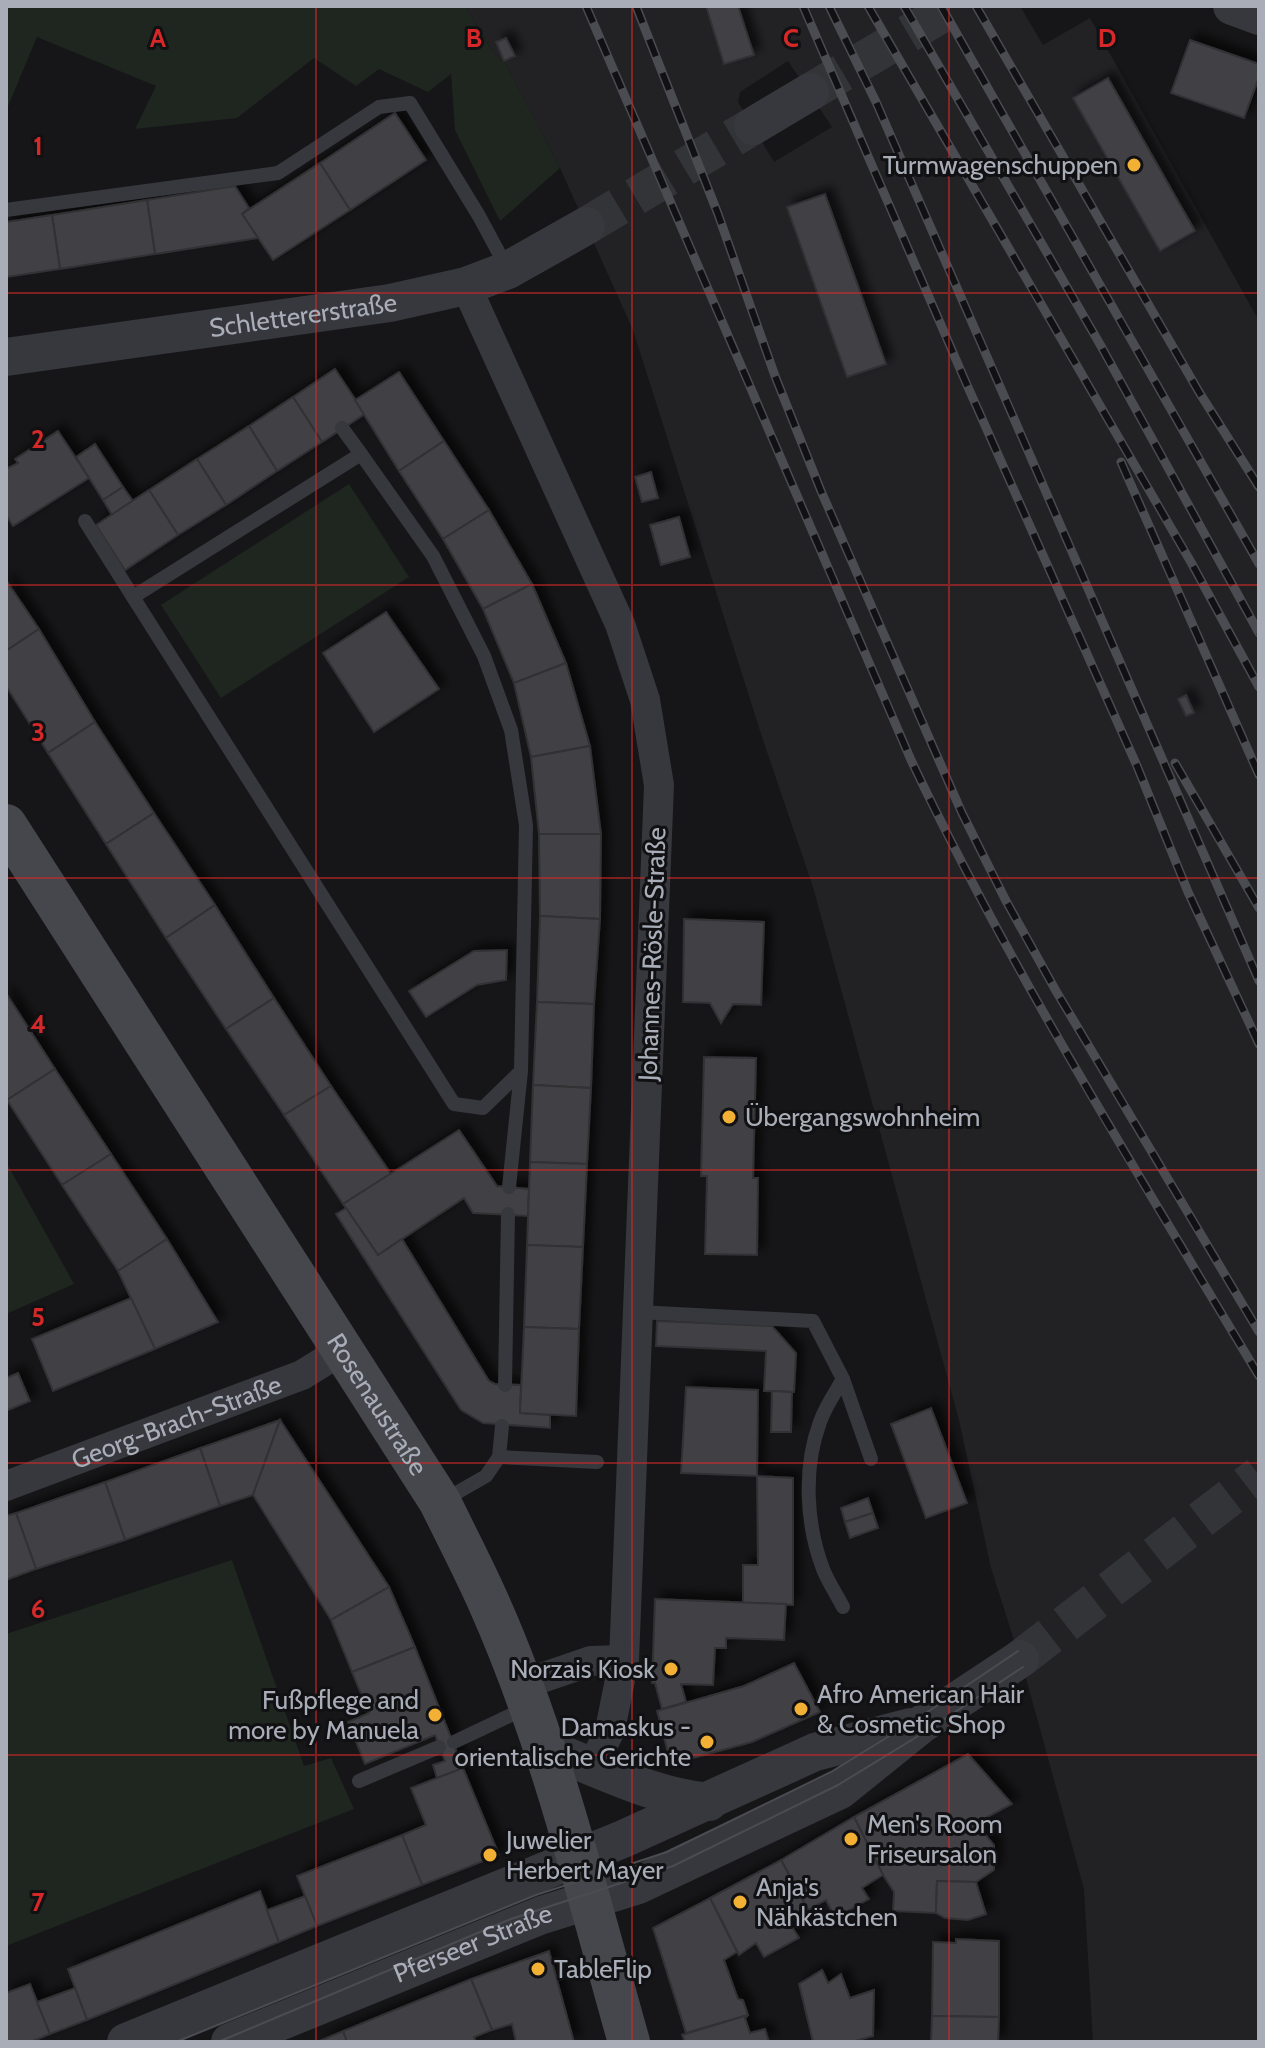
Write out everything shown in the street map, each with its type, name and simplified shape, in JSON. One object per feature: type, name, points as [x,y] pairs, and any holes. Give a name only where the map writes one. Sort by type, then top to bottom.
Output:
[{"type":"main road","name":"Rosenaustraße","points":[[8,833],[440,1502],[489,1601],[525,1696],[583,1877],[629,2042]]},
{"type":"street","points":[[1232,6],[1259,16]]},
{"type":"street","points":[[753,126],[810,92]]},
{"type":"street","name":"Schlettererstraße","points":[[6,357],[390,303],[466,286],[508,270],[586,226]]},
{"type":"street","name":"Johannes-Rösle-Straße","points":[[466,286],[620,624],[645,700],[659,785],[624,1660],[610,1730],[593,1765]]},
{"type":"street","name":"Georg-Brach-Straße","points":[[6,1486],[302,1375],[344,1349]]},
{"type":"street","name":"Pferseer Straße","points":[[126,2042],[181,2032],[529,1877],[583,1877],[638,1885],[840,1790],[922,1724],[1020,1659]]},
{"type":"street","points":[[525,1696],[591,1661],[624,1660]]},
{"type":"street","name":"Pferseer Straße","points":[[230,2042],[542,1915],[583,1877],[709,1802],[815,1752],[922,1724]]},
{"type":"street","points":[[542,1747],[593,1765],[637,1786],[679,1799],[709,1802]]},
{"type":"lane","points":[[6,210],[278,173],[379,107],[410,103],[508,270]]},
{"type":"lane","points":[[342,428],[433,556],[484,656],[511,730],[526,825],[521,1071],[509,1187]]},
{"type":"lane","points":[[133,597],[361,454]]},
{"type":"lane","points":[[85,521],[454,1104],[483,1108],[521,1071]]},
{"type":"lane","points":[[505,1385],[508,1214]]},
{"type":"lane","points":[[638,1312],[813,1321],[843,1379],[871,1459]]},
{"type":"lane","points":[[843,1379],[820,1421],[812,1451],[809,1488],[809,1517],[823,1569],[843,1607]]},
{"type":"lane","points":[[440,1502],[486,1476],[499,1457],[502,1426]]},
{"type":"lane","points":[[499,1457],[597,1462]]},
{"type":"lane","points":[[359,1781],[446,1744],[525,1696]]},
{"type":"shaded area","points":[[6,6],[465,6],[492,51],[507,66],[560,168],[500,221],[455,130],[451,74],[428,92],[379,69],[356,86],[314,58],[237,118],[135,129],[156,86],[37,37],[6,111]]},
{"type":"shaded area","points":[[465,6],[1020,6],[1043,45],[1090,18],[1259,321],[1259,2042],[1093,2042],[1084,1889],[1026,1678],[991,1568],[959,1420],[813,887],[762,737],[633,330],[560,168],[507,66],[492,51]],"holes":[[[788,61],[832,127],[774,162],[738,102],[740,92]]]},
{"type":"shaded area","points":[[349,484],[409,577],[221,698],[161,605]]},
{"type":"shaded area","points":[[6,1162],[74,1284],[6,1314]]},
{"type":"shaded area","points":[[232,1560],[304,1766],[331,1758],[354,1809],[6,1946],[6,1634]]},
{"type":"building","points":[[706,6],[738,6],[754,55],[724,64]]},
{"type":"building","points":[[506,38],[515,56],[504,61],[496,42]]},
{"type":"building","points":[[1190,40],[1259,64],[1259,77],[1244,118],[1171,93]]},
{"type":"building","name":"Turmwagenschuppen","points":[[1108,78],[1195,231],[1160,251],[1073,98]]},
{"type":"building","points":[[395,113],[426,160],[350,210],[320,163]]},
{"type":"building","points":[[320,163],[350,210],[273,260],[242,214]]},
{"type":"building","points":[[235,186],[249,208],[242,214],[258,238],[155,254],[147,200]]},
{"type":"building","points":[[825,194],[886,364],[847,377],[787,207]]},
{"type":"building","points":[[147,200],[155,254],[60,269],[52,215]]},
{"type":"building","points":[[52,215],[60,269],[6,277],[6,222]]},
{"type":"building","points":[[335,369],[365,414],[322,442],[293,397]]},
{"type":"building","points":[[399,372],[444,441],[399,471],[355,400]]},
{"type":"building","points":[[293,397],[322,442],[277,471],[249,426]]},
{"type":"building","points":[[249,426],[277,471],[226,505],[197,459]]},
{"type":"building","points":[[58,431],[89,478],[13,526],[6,515],[6,466],[8,468],[18,463],[15,459]]},
{"type":"building","points":[[444,441],[489,510],[443,539],[399,471]]},
{"type":"building","points":[[95,444],[123,487],[103,500],[76,457]]},
{"type":"building","points":[[197,459],[226,505],[178,535],[149,490]]},
{"type":"building","points":[[651,472],[658,498],[642,502],[635,477]]},
{"type":"building","points":[[123,487],[133,501],[112,515],[103,500]]},
{"type":"building","points":[[149,490],[178,535],[125,570],[96,525]]},
{"type":"building","points":[[489,510],[532,584],[483,609],[443,539]]},
{"type":"building","points":[[679,517],[690,557],[661,565],[650,525]]},
{"type":"building","points":[[6,580],[39,629],[6,651]]},
{"type":"building","points":[[532,584],[566,663],[514,683],[483,609]]},
{"type":"building","points":[[386,612],[439,689],[374,732],[323,653]]},
{"type":"building","points":[[39,629],[95,722],[48,753],[6,686],[6,651]]},
{"type":"building","points":[[566,663],[590,746],[531,757],[514,683]]},
{"type":"building","points":[[1186,695],[1194,713],[1186,716],[1178,699]]},
{"type":"building","points":[[95,722],[154,813],[106,844],[48,753]]},
{"type":"building","points":[[590,746],[601,834],[539,834],[531,757]]},
{"type":"building","points":[[154,813],[215,905],[166,938],[106,844]]},
{"type":"building","points":[[539,834],[601,834],[600,919],[540,916]]},
{"type":"building","points":[[215,905],[274,998],[226,1029],[166,938]]},
{"type":"building","points":[[540,916],[600,919],[594,1004],[537,1002]]},
{"type":"building","points":[[684,919],[764,922],[761,1005],[733,1004],[721,1023],[710,1003],[683,1002]]},
{"type":"building","points":[[507,950],[506,980],[477,985],[426,1017],[409,991],[474,951]]},
{"type":"building","points":[[6,993],[55,1069],[7,1100],[6,1098]]},
{"type":"building","points":[[274,998],[331,1086],[284,1115],[226,1029]]},
{"type":"building","points":[[537,1002],[594,1004],[591,1088],[533,1085]]},
{"type":"building","name":"Übergangswohnheim","points":[[704,1057],[756,1058],[753,1178],[758,1178],[757,1255],[705,1254],[707,1176],[701,1176]]},
{"type":"building","points":[[55,1069],[111,1154],[62,1185],[7,1100]]},
{"type":"building","points":[[533,1085],[591,1088],[587,1164],[530,1162]]},
{"type":"building","points":[[331,1086],[391,1174],[343,1204],[284,1115]]},
{"type":"building","points":[[459,1130],[497,1186],[529,1189],[528,1216],[473,1213],[464,1198],[378,1255],[343,1204]]},
{"type":"building","points":[[111,1154],[167,1239],[118,1271],[62,1185]]},
{"type":"building","points":[[530,1162],[587,1164],[583,1247],[527,1245]]},
{"type":"building","points":[[346,1208],[378,1255],[402,1239],[489,1381],[521,1385],[520,1413],[550,1415],[550,1428],[483,1423],[461,1410],[336,1214]]},
{"type":"building","points":[[167,1239],[218,1322],[155,1349],[118,1271]]},
{"type":"building","points":[[527,1245],[583,1247],[579,1329],[524,1327]]},
{"type":"building","points":[[131,1298],[155,1349],[53,1391],[32,1339]]},
{"type":"building","points":[[657,1321],[772,1326],[796,1353],[794,1392],[764,1391],[766,1351],[656,1346]]},
{"type":"building","points":[[524,1327],[579,1329],[576,1416],[520,1413]]},
{"type":"building","points":[[18,1373],[30,1401],[6,1411],[6,1378]]},
{"type":"building","points":[[686,1387],[758,1390],[757,1476],[681,1473]]},
{"type":"building","points":[[772,1391],[792,1392],[791,1432],[771,1432]]},
{"type":"building","points":[[931,1408],[967,1503],[926,1518],[891,1424]]},
{"type":"building","points":[[280,1420],[253,1495],[220,1506],[200,1448]]},
{"type":"building","points":[[280,1420],[389,1587],[331,1620],[253,1495]]},
{"type":"building","points":[[200,1448],[220,1506],[125,1540],[105,1482]]},
{"type":"building","points":[[757,1476],[793,1478],[793,1605],[743,1603],[743,1565],[758,1565]]},
{"type":"building","points":[[105,1482],[125,1540],[36,1569],[16,1513]]},
{"type":"building","points":[[868,1498],[873,1513],[845,1522],[841,1508]]},
{"type":"building","points":[[16,1513],[36,1569],[6,1580],[6,1516]]},
{"type":"building","points":[[873,1513],[878,1528],[850,1538],[845,1522]]},
{"type":"building","points":[[389,1587],[415,1647],[352,1672],[331,1620]]},
{"type":"building","points":[[655,1599],[786,1604],[784,1640],[726,1638],[726,1648],[715,1648],[713,1685],[681,1684],[686,1702],[662,1709],[655,1683],[652,1683]]},
{"type":"building","points":[[415,1647],[463,1768],[437,1778],[433,1765],[445,1761],[435,1735],[365,1764],[348,1722],[369,1713],[352,1672]]},
{"type":"building","points":[[794,1663],[820,1712],[752,1742],[671,1764],[657,1711],[744,1686]]},
{"type":"building","points":[[968,1754],[1012,1804],[976,1823],[994,1845],[994,1870],[976,1882],[937,1881],[936,1913],[893,1911],[894,1892],[854,1817]]},
{"type":"building","points":[[463,1768],[499,1855],[422,1885],[402,1835],[426,1825],[411,1788]]},
{"type":"building","points":[[854,1817],[883,1875],[862,1888],[869,1899],[835,1918],[826,1900],[808,1910],[781,1860]]},
{"type":"building","points":[[402,1835],[422,1885],[317,1926],[297,1876]]},
{"type":"building","points":[[781,1860],[808,1910],[789,1922],[799,1938],[764,1957],[756,1943],[739,1955],[710,1898]]},
{"type":"building","points":[[937,1881],[976,1882],[986,1914],[968,1920],[945,1918],[936,1913]]},
{"type":"building","points":[[260,1891],[279,1942],[87,2020],[68,1969]]},
{"type":"building","points":[[305,1896],[317,1926],[279,1942],[267,1910]]},
{"type":"building","points":[[710,1898],[737,1952],[724,1960],[738,1999],[743,2000],[748,2015],[686,2033],[653,1928]]},
{"type":"building","points":[[956,1939],[999,1941],[999,2017],[932,2016],[933,1942],[956,1943]]},
{"type":"building","points":[[549,1951],[574,2042],[516,2042],[512,2024],[492,2030],[471,1979]]},
{"type":"building","points":[[822,1970],[828,1983],[841,1974],[850,1998],[874,1990],[873,2036],[852,2042],[813,2042],[799,1984]]},
{"type":"building","points":[[471,1979],[492,2030],[474,2037],[476,2042],[347,2042],[343,2031]]},
{"type":"building","points":[[30,1984],[50,2034],[31,2042],[6,2042],[6,1993]]},
{"type":"building","points":[[75,1988],[87,2020],[50,2034],[37,2002]]},
{"type":"building","points":[[748,2015],[745,2018],[750,2033],[765,2029],[769,2042],[685,2042],[682,2035]]},
{"type":"building","points":[[932,2016],[999,2017],[998,2042],[931,2042]]},
{"type":"building","points":[[343,2031],[347,2042],[317,2042]]},
{"type":"tunnel","points":[[810,92],[955,6]]},
{"type":"tunnel","points":[[586,226],[753,126]]},
{"type":"tunnel","points":[[1020,1659],[1259,1475]]},
{"type":"tram line","points":[[176,2042],[536,1895],[667,1852],[831,1772],[1018,1651]]},
{"type":"tram line","points":[[218,2042],[511,1919],[673,1866],[838,1785],[1023,1667]]},
{"type":"railway","points":[[586,6],[911,760],[1034,995],[1259,1376]]},
{"type":"railway","points":[[636,6],[718,214],[775,376],[821,491],[962,813],[1056,991],[1259,1332]]},
{"type":"railway","points":[[803,6],[1137,766],[1188,892],[1259,1044]]},
{"type":"railway","points":[[829,6],[876,102],[1259,981]]},
{"type":"railway","points":[[868,6],[1192,564],[1259,687]]},
{"type":"railway","points":[[904,6],[1101,346],[1259,633]]},
{"type":"railway","points":[[941,6],[1259,564]]},
{"type":"railway","points":[[976,6],[1199,392],[1259,487]]},
{"type":"railway","points":[[1121,462],[1259,775]]},
{"type":"railway","points":[[1175,763],[1259,908]]},
{"type":"place","name":"Turmwagenschuppen","points":[[1134,165]]},
{"type":"place","name":"Übergangswohnheim","points":[[729,1117]]},
{"type":"place","name":"Norzais Kiosk","points":[[671,1669]]},
{"type":"place","name":"Afro American Hair & Cosmetic Shop","points":[[801,1709]]},
{"type":"place","name":"Fußpflege and more by Manuela","points":[[435,1715]]},
{"type":"place","name":"Damaskus - orientalische Gerichte","points":[[707,1742]]},
{"type":"place","name":"Men's Room Friseursalon","points":[[851,1839]]},
{"type":"place","name":"Juwelier Herbert Mayer","points":[[490,1855]]},
{"type":"place","name":"Anja's Nähkästchen","points":[[740,1902]]},
{"type":"place","name":"TableFlip","points":[[538,1969]]}]
